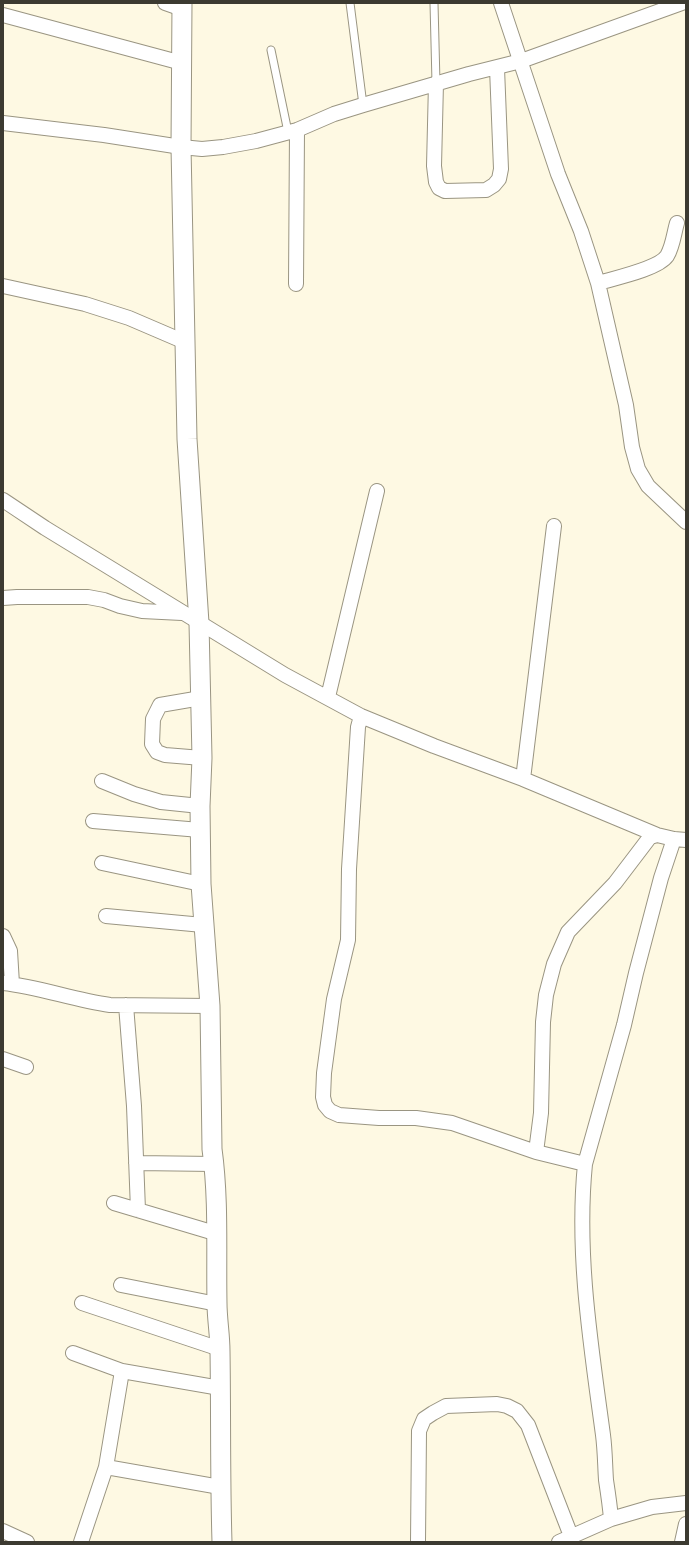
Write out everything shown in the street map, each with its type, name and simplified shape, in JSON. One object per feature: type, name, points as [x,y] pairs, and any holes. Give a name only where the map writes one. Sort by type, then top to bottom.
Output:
[{"type":"main road","points":[[176,5],[182,63],[181,147],[187,439],[199,623],[202,758],[200,806],[201,884],[210,1006],[212,1149],[218,1234],[217,1304],[220,1349],[220,1486],[222,1542]]},
{"type":"street","points":[[501,3],[558,174],[581,231],[598,282],[625,398],[632,447],[638,469],[648,486],[686,522]]},
{"type":"street","points":[[3,123],[104,135],[181,147],[202,149],[223,148],[292,131],[334,114],[363,105],[436,83],[521,61],[682,3]]},
{"type":"street","points":[[3,15],[182,63]]},
{"type":"street","points":[[436,83],[434,166],[436,182],[439,188],[445,191],[486,190],[494,186],[499,179],[501,169],[497,68]]},
{"type":"street","points":[[292,131],[296,284]]},
{"type":"street","points":[[598,282],[641,270],[661,262],[671,249],[677,223]]},
{"type":"street","points":[[3,286],[85,304],[129,318],[185,342]]},
{"type":"street","points":[[328,697],[377,491]]},
{"type":"street","points":[[3,500],[182,613],[285,675],[361,716],[434,746],[523,779],[657,835],[680,840],[661,878],[624,1025],[585,1164],[583,1183],[586,1296],[604,1436],[606,1480],[612,1519]]},
{"type":"street","points":[[523,779],[554,526]]},
{"type":"street","points":[[3,598],[88,598],[104,600],[120,606],[142,611],[182,613]]},
{"type":"street","points":[[201,698],[160,705],[153,719],[152,744],[157,752],[165,755],[202,758]]},
{"type":"street","points":[[361,716],[358,727],[349,869],[348,940],[334,999],[324,1073],[323,1097],[325,1105],[330,1111],[339,1115],[379,1118],[416,1118],[452,1123],[536,1152],[585,1164]]},
{"type":"street","points":[[102,782],[161,802],[200,806]]},
{"type":"street","points":[[93,821],[200,830]]},
{"type":"street","points":[[536,1152],[541,1113],[543,1022],[546,995],[554,964],[568,932],[615,883],[650,837],[657,835]]},
{"type":"street","points":[[102,863],[201,884]]},
{"type":"street","points":[[106,916],[203,925]]},
{"type":"street","points":[[3,936],[10,951],[7,984],[34,987],[97,1003],[126,1005],[210,1006]]},
{"type":"street","points":[[126,1005],[138,1210]]},
{"type":"street","points":[[3,1059],[26,1067]]},
{"type":"street","points":[[136,1163],[214,1164]]},
{"type":"street","points":[[114,1203],[218,1234]]},
{"type":"street","points":[[121,1285],[217,1304]]},
{"type":"street","points":[[82,1303],[220,1349]]},
{"type":"street","points":[[73,1353],[122,1371],[220,1388]]},
{"type":"street","points":[[81,1542],[106,1467],[122,1371]]},
{"type":"street","points":[[418,1542],[419,1431],[424,1419],[446,1406],[497,1404],[507,1406],[517,1411],[528,1425],[565,1539],[612,1519],[652,1507],[686,1503]]},
{"type":"street","points":[[106,1467],[220,1486]]},
{"type":"street","points":[[682,1542],[686,1524]]},
{"type":"street","points":[[3,1531],[27,1542]]},
{"type":"lane","points":[[350,3],[363,105]]},
{"type":"lane","points":[[434,3],[436,83]]},
{"type":"lane","points":[[271,50],[292,131]]}]
